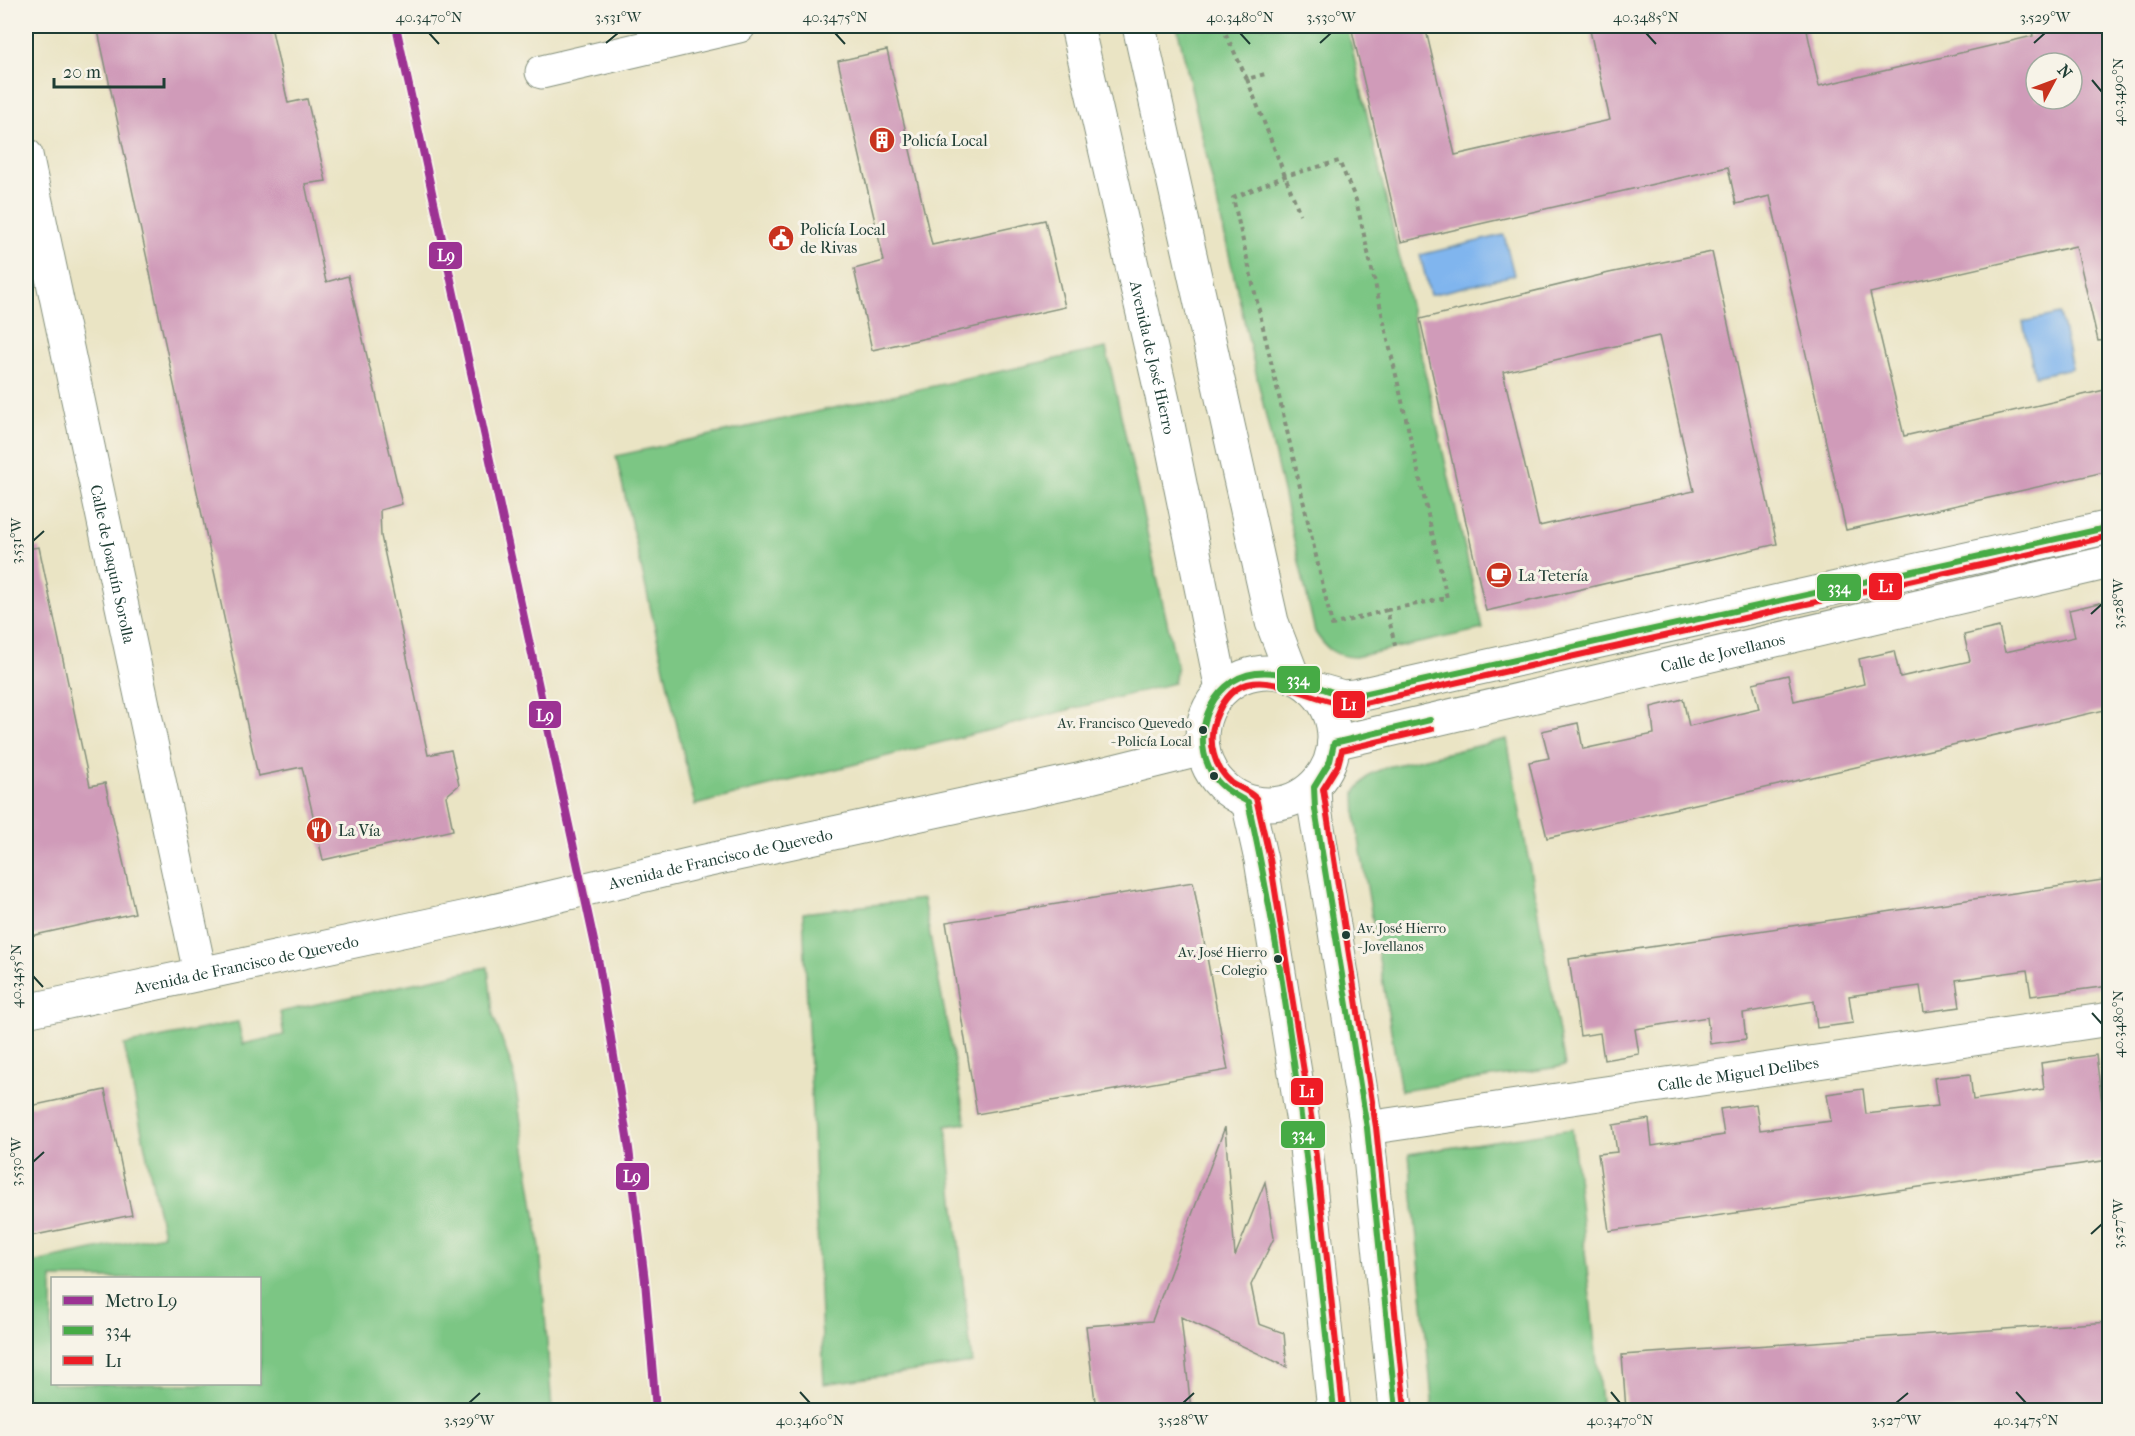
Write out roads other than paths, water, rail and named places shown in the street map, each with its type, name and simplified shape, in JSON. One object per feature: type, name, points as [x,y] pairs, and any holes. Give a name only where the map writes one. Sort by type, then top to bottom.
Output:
[{"type":"street","points":[[542,72],[731,26]]},
{"type":"street","name":"Avenida de José Hierro","points":[[1077,26],[1164,405],[1221,690]]},
{"type":"street","points":[[1140,26],[1272,622],[1302,682],[1325,704],[1332,723],[1334,743],[1330,762],[1314,787],[1295,799],[1281,803],[1248,802],[1225,789],[1215,778],[1203,749],[1203,726],[1211,705],[1221,690],[1241,677],[1258,672],[1276,672],[1302,682],[1343,697],[1354,696],[2109,527]]},
{"type":"street","name":"Calle de Joaquín Sorolla","points":[[26,155],[200,973]]},
{"type":"street","name":"Calle de Jovellanos","points":[[1334,743],[2109,562]]},
{"type":"street","name":"Avenida de Francisco de Quevedo","points":[[26,1011],[471,916],[696,863],[1082,779],[1203,749]]},
{"type":"street","points":[[1314,787],[1315,809],[1367,1128],[1396,1410]]},
{"type":"street","points":[[1248,802],[1261,860],[1304,1129],[1334,1410]]},
{"type":"street","name":"Calle de Miguel Delibes","points":[[1367,1128],[2109,1019]]},
{"type":"water","points":[[1504,235],[1514,275],[1430,295],[1420,255]]},
{"type":"water","points":[[2060,314],[2072,368],[2035,376],[2023,322]]},
{"type":"metro line","name":"L9","points":[[396,26],[599,964],[629,1149],[645,1281],[656,1410]]},
{"type":"place","name":"Policía Local","points":[[882,140]]},
{"type":"place","name":"Policía Local de Rivas","points":[[781,238]]},
{"type":"place","name":"La Tetería","points":[[1499,575]]},
{"type":"place","name":"Av. Francisco Quevedo - Policía Local","points":[[1203,730]]},
{"type":"place","name":"La Vía","points":[[319,830]]},
{"type":"place","name":"Av. José Hierro - Jovellanos","points":[[1346,935]]},
{"type":"place","name":"Av. José Hierro - Colegio","points":[[1278,959]]}]
